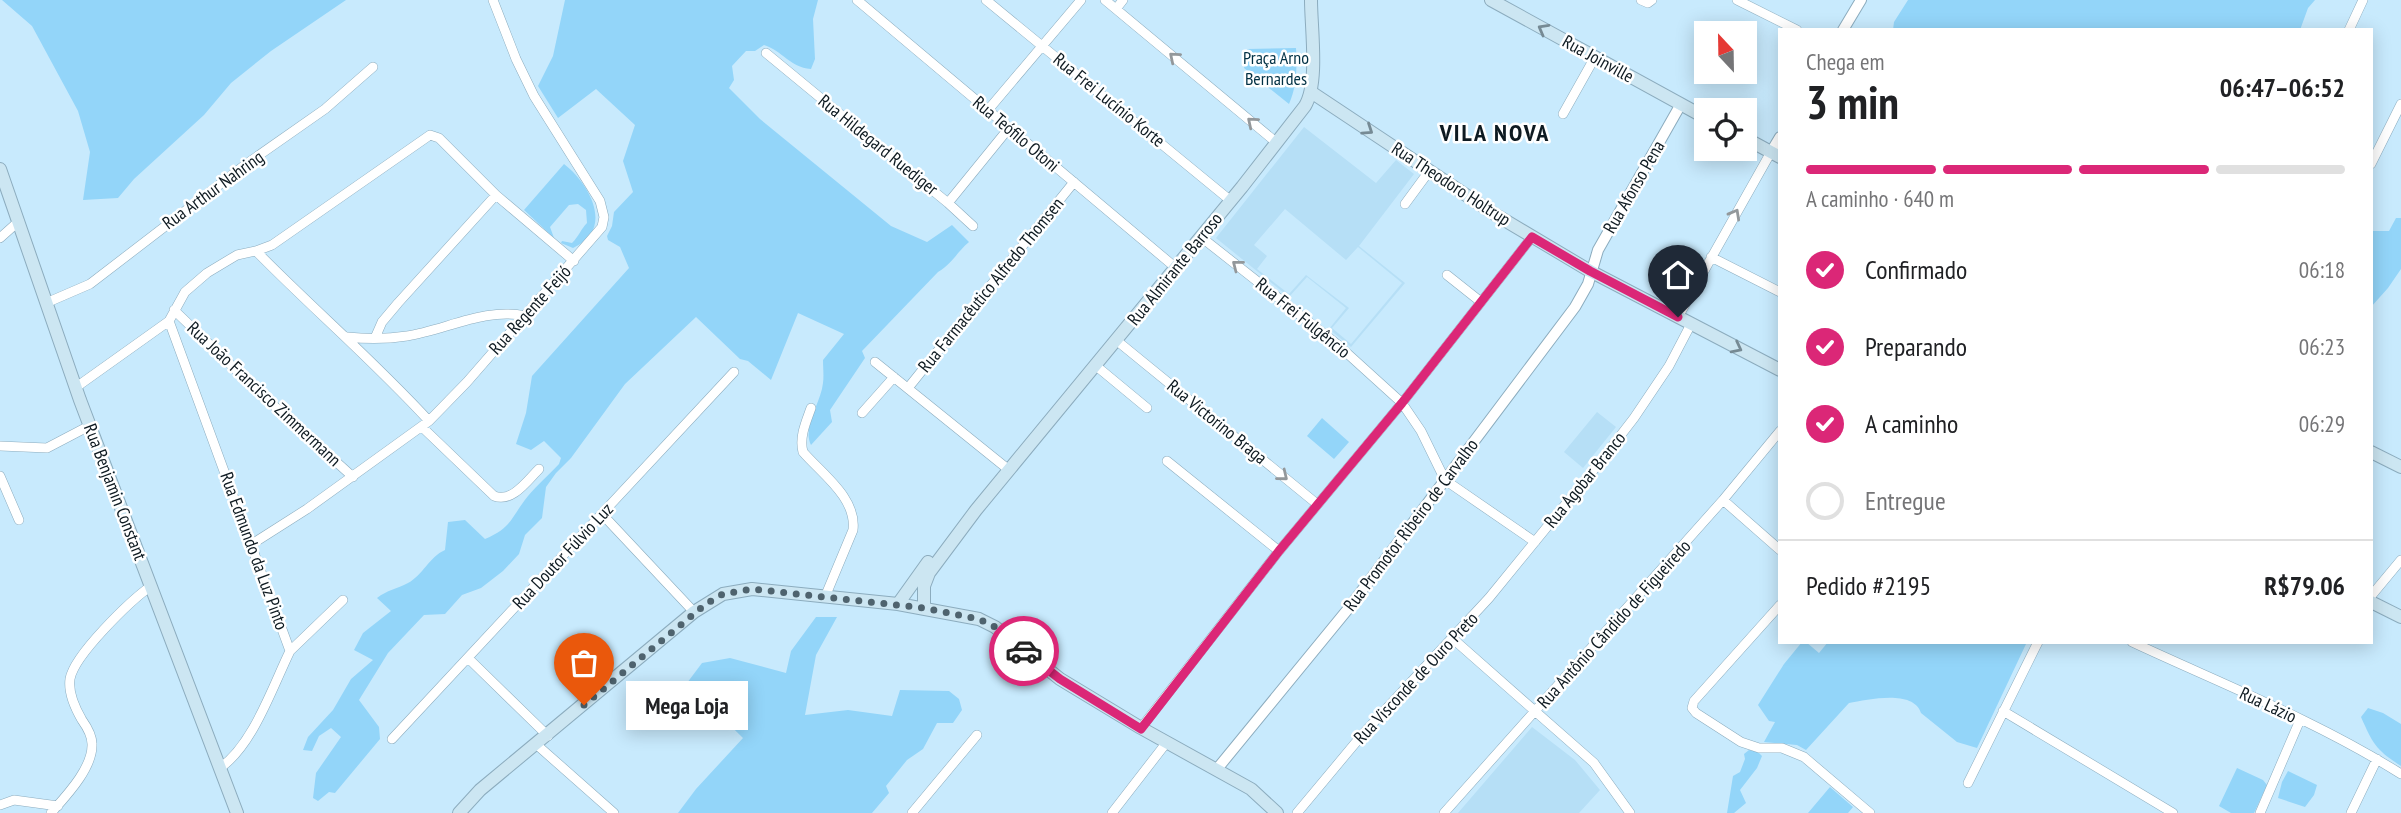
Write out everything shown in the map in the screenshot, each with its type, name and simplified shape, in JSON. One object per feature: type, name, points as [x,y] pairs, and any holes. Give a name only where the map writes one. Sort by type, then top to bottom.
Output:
[{"type":"main road","name":"Rua Joinville","points":[[1491,0],[1694,111]]},
{"type":"main road","points":[[1311,1],[1311,92]]},
{"type":"main road","name":"Rua Almirante Barroso","points":[[924,608],[924,586],[929,573],[976,510],[1231,201],[1306,106],[1311,92]]},
{"type":"main road","name":"Rua Theodoro Holtrup","points":[[1311,92],[1532,237],[1590,271],[1778,369]]},
{"type":"main road","points":[[1757,145],[1775,155]]},
{"type":"main road","name":"Rua Benjamin Constant","points":[[0,169],[75,388],[237,813]]},
{"type":"main road","points":[[2373,453],[2401,467]]},
{"type":"main road","name":"Rua Almirante Barroso","points":[[898,604],[954,531],[976,510]]},
{"type":"main road","points":[[459,813],[480,790],[694,612],[716,597],[743,590],[767,590],[898,604],[979,619],[995,627],[1060,679],[1141,729],[1251,789],[1277,813]]},
{"type":"main road","points":[[2373,603],[2401,617]]},
{"type":"street","name":"Rua Regente Feijó","points":[[252,544],[353,478],[426,424],[602,227],[603,209],[534,96],[493,0]]},
{"type":"street","name":"Rua Teófilo Otoni","points":[[857,0],[1176,268]]},
{"type":"street","name":"Rua Frei Lucínio Korte","points":[[986,0],[1231,201]]},
{"type":"street","points":[[988,110],[1081,0]]},
{"type":"street","points":[[1105,0],[1277,143]]},
{"type":"street","points":[[1116,9],[1123,0]]},
{"type":"street","points":[[1641,0],[1648,3],[1652,0]]},
{"type":"street","points":[[1737,0],[1793,28]]},
{"type":"street","points":[[1844,28],[1861,0]]},
{"type":"street","points":[[2350,28],[2363,0]]},
{"type":"street","name":"Rua Hildegard Ruediger","points":[[766,53],[948,203],[1009,128]]},
{"type":"street","points":[[1563,114],[1595,57]]},
{"type":"street","name":"Rua Arthur Nahring","points":[[46,303],[90,284],[245,165],[325,109],[373,67]]},
{"type":"street","name":"Rua Afonso Pena","points":[[1590,271],[1598,250],[1681,104]]},
{"type":"street","points":[[2373,160],[2401,104]]},
{"type":"street","points":[[75,388],[169,321],[185,292],[207,273],[237,255],[256,251],[289,233],[429,135],[435,135],[496,195],[574,261]]},
{"type":"street","points":[[1678,317],[1711,257],[1775,155]]},
{"type":"street","points":[[1405,204],[1430,170]]},
{"type":"street","name":"Rua Farmacêutico Alfredo Thomsen","points":[[908,388],[1074,182]]},
{"type":"street","points":[[375,338],[382,322],[398,303],[496,195]]},
{"type":"street","points":[[948,203],[973,226]]},
{"type":"street","points":[[0,238],[19,221]]},
{"type":"street","name":"Rua Frei Fulgêncio","points":[[1201,237],[1338,345],[1402,403],[1421,431],[1445,480]]},
{"type":"street","points":[[1141,729],[1279,551],[1402,403],[1532,237]]},
{"type":"street","points":[[256,251],[347,337],[494,496],[502,499],[509,497],[539,469]]},
{"type":"street","points":[[1711,257],[1778,291]]},
{"type":"street","name":"Rua Promotor Ribeiro de Carvalho","points":[[1217,769],[1348,609],[1575,307],[1588,284],[1590,271]]},
{"type":"street","points":[[1447,275],[1481,302]]},
{"type":"street","name":"Rua João Francisco Zimmermann","points":[[174,310],[353,478]]},
{"type":"street","points":[[347,337],[407,336],[477,319],[513,313],[525,316]]},
{"type":"street","name":"Rua Edmundo da Luz Pinto","points":[[169,321],[290,651],[246,742],[233,759],[220,768]]},
{"type":"street","name":"Rua Agobar Branco","points":[[1445,480],[1535,542],[1634,418],[1669,366],[1691,324]]},
{"type":"street","name":"Rua Victorino Braga","points":[[1116,340],[1317,504]]},
{"type":"street","points":[[875,362],[1009,470]]},
{"type":"street","points":[[1095,365],[1147,408]]},
{"type":"street","name":"Rua Doutor Fúlvio Luz","points":[[392,739],[734,372]]},
{"type":"street","points":[[862,413],[894,377]]},
{"type":"street","points":[[811,408],[803,432],[803,452],[844,497],[855,520],[825,597]]},
{"type":"street","points":[[0,446],[47,448],[89,426]]},
{"type":"street","name":"Rua Antônio Cândido de Figueiredo","points":[[1444,813],[1723,500],[1778,433]]},
{"type":"street","points":[[1167,461],[1279,551]]},
{"type":"street","points":[[0,476],[19,520]]},
{"type":"street","points":[[1723,500],[1778,548]]},
{"type":"street","points":[[602,514],[694,612]]},
{"type":"street","name":"Rua Visconde de Ouro Preto","points":[[1297,813],[1362,735],[1452,639],[1535,542]]},
{"type":"street","points":[[2373,594],[2401,560]]},
{"type":"street","points":[[0,805],[14,800],[54,810],[85,767],[93,747],[73,700],[70,681],[73,671],[78,660],[97,638],[151,586]]},
{"type":"street","points":[[290,651],[343,600]]},
{"type":"street","points":[[1778,607],[1694,701],[1692,708],[1741,742],[1759,748],[1782,748],[1804,757],[1870,813]]},
{"type":"street","points":[[1452,639],[1594,763],[1630,813]]},
{"type":"street","points":[[1968,783],[2037,644]]},
{"type":"street","name":"Rua Lázio","points":[[2136,644],[2300,720],[2401,774]]},
{"type":"street","points":[[468,658],[548,736]]},
{"type":"street","points":[[2003,711],[2173,813]]},
{"type":"street","points":[[2260,813],[2300,720]]},
{"type":"street","points":[[912,813],[977,735]]},
{"type":"street","points":[[1112,813],[1167,742]]},
{"type":"street","points":[[537,745],[614,813]]},
{"type":"street","points":[[2351,813],[2376,759]]},
{"type":"shaded area","points":[[1304,127],[1376,183],[1396,160],[1414,174],[1359,246],[1405,283],[1351,347],[1329,329],[1346,308],[1307,277],[1289,297],[1216,238]],"holes":[[[1285,209],[1346,260],[1358,247],[1402,283],[1351,344],[1332,328],[1349,308],[1306,275],[1289,294],[1257,269],[1267,256],[1254,245]]]},
{"type":"shaded area","points":[[1597,412],[1616,427],[1583,468],[1564,452]]},
{"type":"shaded area","points":[[1532,727],[1575,760],[1600,790],[1579,813],[1458,813]]},
{"type":"green space","points":[[2,0],[346,0],[271,51],[231,83],[204,115],[134,179],[118,198],[83,200],[90,152],[78,111],[32,26]]},
{"type":"green space","points":[[565,0],[818,0],[813,19],[815,59],[811,69],[791,62],[764,45],[755,51],[746,51],[732,66],[734,80],[729,88],[760,119],[891,226],[927,242],[952,225],[969,242],[862,351],[865,358],[830,410],[832,422],[811,445],[810,423],[822,391],[823,360],[844,334],[798,313],[771,380],[748,361],[740,359],[696,317],[625,384],[571,458],[556,473],[546,487],[542,518],[525,535],[519,554],[481,588],[462,595],[445,614],[424,615],[388,653],[359,700],[379,727],[380,739],[335,793],[329,792],[318,801],[313,798],[316,773],[341,737],[331,728],[319,736],[312,751],[303,750],[308,737],[333,710],[351,679],[373,660],[354,650],[363,633],[391,611],[377,598],[413,580],[445,550],[448,522],[465,520],[485,539],[501,531],[528,496],[559,464],[561,458],[544,441],[531,450],[516,444],[526,413],[532,376],[629,268],[620,247],[608,240],[607,236],[614,212],[633,192],[623,161],[635,125],[596,89],[558,118],[538,86],[553,56]]},
{"type":"green space","points":[[1908,0],[2315,0],[2308,8],[2301,28],[1893,28],[1894,22]]},
{"type":"green space","name":"Praça Arno Bernardes","points":[[1296,48],[1296,77],[1289,104],[1244,68],[1247,49]]},
{"type":"green space","points":[[564,164],[582,183],[594,207],[593,230],[586,240],[573,248],[561,243],[572,243],[576,238],[587,223],[586,210],[578,204],[569,205],[550,227],[554,238],[524,210]]},
{"type":"green space","points":[[2396,218],[2401,218],[2401,269],[2373,305],[2373,231],[2389,231]]},
{"type":"green space","points":[[1322,418],[1349,442],[1334,459],[1307,436]]},
{"type":"green space","points":[[816,617],[837,617],[816,655],[805,715],[848,710],[892,716],[900,690],[949,691],[959,699],[962,710],[953,723],[937,723],[923,749],[907,760],[886,786],[889,793],[872,813],[678,813],[696,789],[743,738],[687,683],[702,663],[730,658],[786,673],[791,651]]},
{"type":"green space","points":[[1800,644],[1808,644],[1819,653],[1826,644],[2026,644],[1977,748],[1957,742],[1916,706],[1900,698],[1849,703],[1806,750],[1797,745],[1764,742],[1775,722],[1769,721],[1758,705]]},
{"type":"green space","points":[[2368,708],[2401,724],[2401,766],[2381,751],[2372,740],[2361,717]]},
{"type":"green space","points":[[1749,750],[1762,756],[1757,768],[1740,790],[1746,803],[1734,813],[1727,813],[1733,776],[1740,772],[1744,754]]},
{"type":"green space","points":[[2237,768],[2263,780],[2267,785],[2254,813],[2231,813],[2219,806]]},
{"type":"green space","points":[[2288,771],[2317,785],[2314,795],[2305,807],[2278,798]]},
{"type":"green space","points":[[1830,787],[1853,807],[1848,813],[1808,813]]},
{"type":"way so far","points":[[584,705],[694,612],[716,597],[743,590],[767,590],[898,604],[967,616],[995,627],[1024,651]]},
{"type":"place","name":"Mega Loja","points":[[584,705]]},
{"type":"district","name":"VILA NOVA","points":[[1495,133]]},
{"type":"route","points":[[1024,651],[1060,679],[1141,729],[1279,551],[1402,403],[1532,237],[1678,317]]}]
